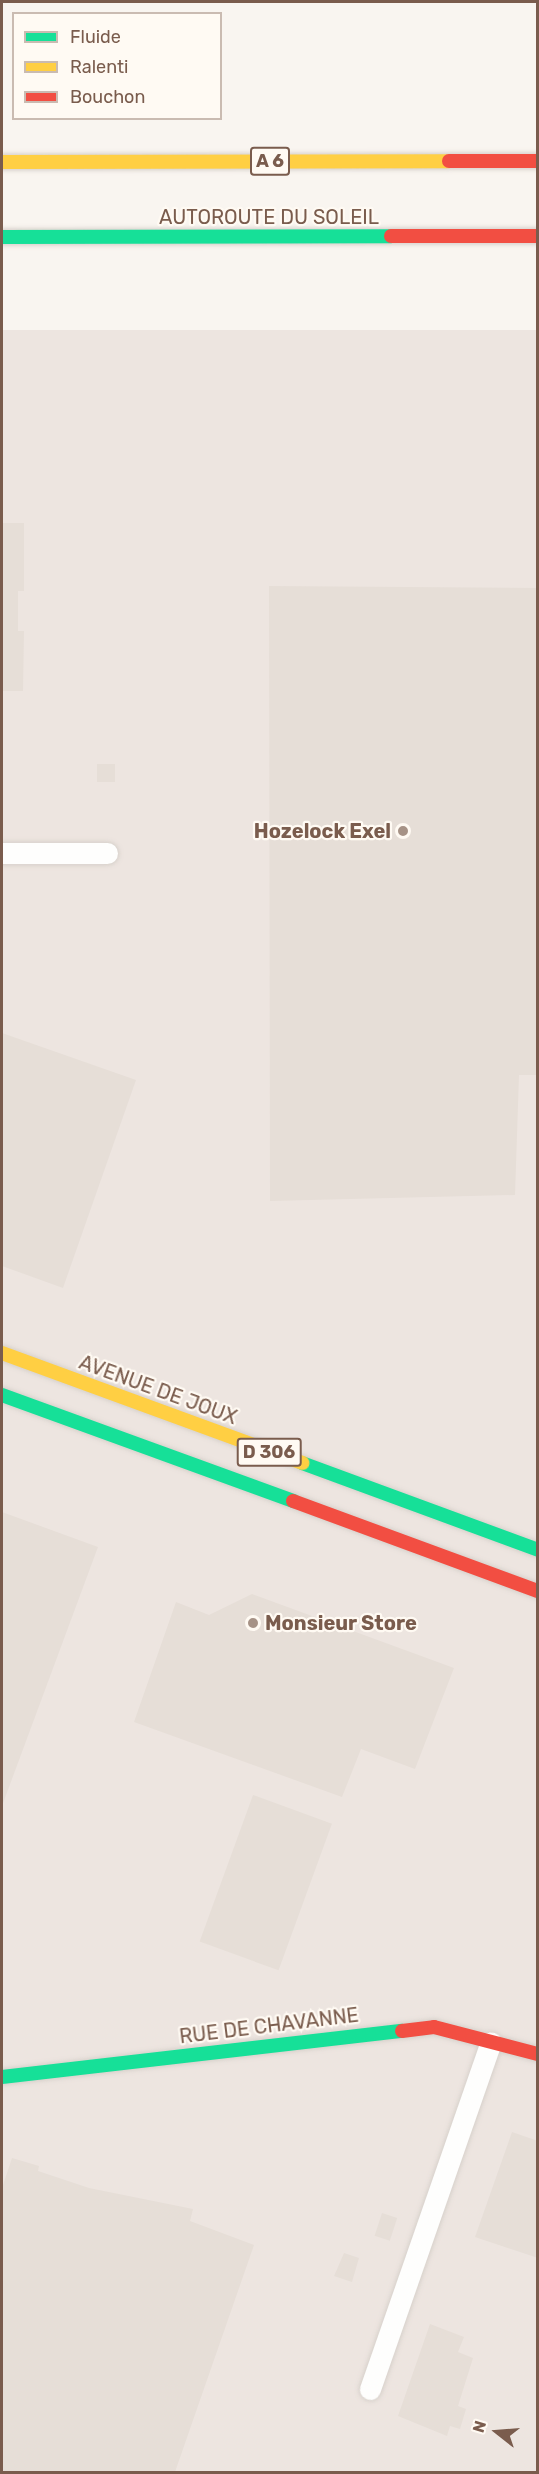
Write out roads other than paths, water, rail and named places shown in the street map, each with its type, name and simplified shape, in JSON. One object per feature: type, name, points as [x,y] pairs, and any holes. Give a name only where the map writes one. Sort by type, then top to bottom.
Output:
[{"type":"main road","name":"A 6","points":[[2,162],[537,161]]},
{"type":"main road","name":"AUTOROUTE DU SOLEIL","points":[[2,237],[537,236]]},
{"type":"main road","name":"AVENUE DE JOUX","points":[[2,1353],[537,1550]]},
{"type":"main road","name":"D 306","points":[[2,1395],[537,1591]]},
{"type":"main road","name":"RUE DE CHAVANNE","points":[[2,2077],[434,2027],[537,2054]]},
{"type":"lane","points":[[2,854],[107,853]]},
{"type":"lane","points":[[370,2389],[491,2042]]},
{"type":"place","name":"Hozelock Exel","points":[[403,831]]},
{"type":"place","name":"Monsieur Store","points":[[253,1623]]}]
